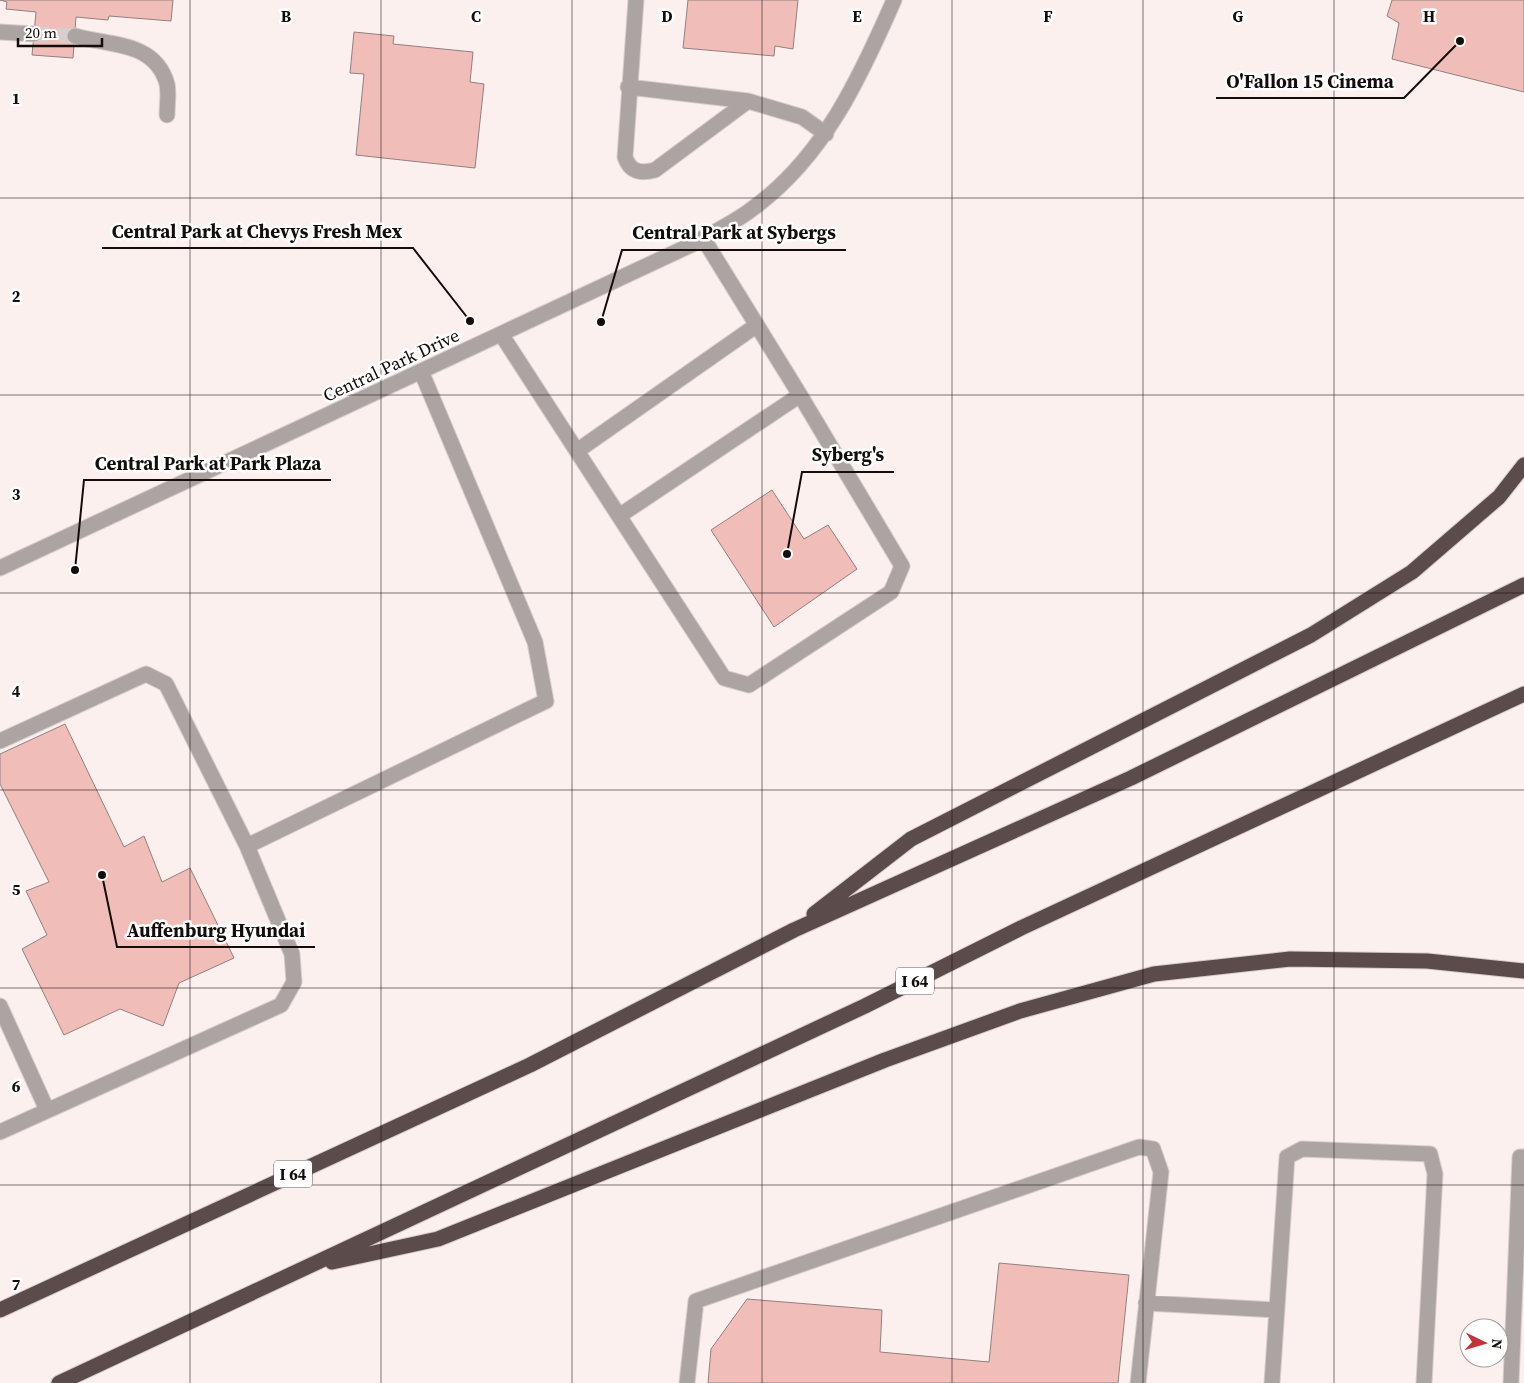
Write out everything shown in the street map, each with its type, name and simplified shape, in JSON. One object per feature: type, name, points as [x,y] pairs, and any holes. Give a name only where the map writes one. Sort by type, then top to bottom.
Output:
[{"type":"highway","points":[[794,930],[911,839],[1311,635],[1412,572],[1499,498],[1524,465]]},
{"type":"highway","name":"I 64","points":[[0,1310],[530,1065],[794,930],[1132,778],[1524,586]]},
{"type":"highway","name":"I 64","points":[[59,1383],[865,1006],[1030,924],[1524,694]]},
{"type":"highway","points":[[306,1267],[438,1239],[886,1060],[1020,1011],[1154,974],[1290,959],[1427,961],[1524,971]]},
{"type":"street","points":[[636,0],[628,87],[625,157],[632,169],[644,173],[655,170],[748,101]]},
{"type":"street","name":"Central Park Drive","points":[[0,568],[703,238],[752,210],[795,172],[826,134],[865,67],[894,0]]},
{"type":"street","points":[[0,32],[34,34]]},
{"type":"street","points":[[75,36],[137,48],[150,56],[167,85],[167,115]]},
{"type":"street","points":[[628,87],[748,101],[802,117],[826,134]]},
{"type":"street","points":[[501,334],[724,678],[749,685],[891,592],[902,566],[800,394],[703,238]]},
{"type":"street","points":[[576,451],[757,325]]},
{"type":"street","points":[[247,846],[546,701],[535,642],[421,371]]},
{"type":"street","points":[[619,516],[800,394]]},
{"type":"street","points":[[0,742],[146,674],[166,684],[247,846],[292,954],[294,982],[281,1006],[0,1132]]},
{"type":"street","points":[[0,1006],[47,1110]]},
{"type":"street","points":[[687,1383],[696,1302],[1140,1147],[1153,1149],[1161,1172],[1138,1383]]},
{"type":"street","points":[[1272,1383],[1287,1157],[1302,1149],[1430,1154],[1435,1174],[1424,1383]]},
{"type":"street","points":[[1511,1383],[1521,1231],[1520,1157],[1524,1157]]},
{"type":"street","points":[[1146,1303],[1277,1310]]},
{"type":"building","points":[[0,0],[173,0],[171,21],[109,16],[108,20],[76,17],[73,58],[32,55],[36,12],[6,9],[7,2]]},
{"type":"building","points":[[688,0],[798,0],[793,49],[775,46],[774,56],[683,48]]},
{"type":"building","points":[[1392,0],[1524,0],[1524,92],[1392,59],[1399,23],[1387,16]]},
{"type":"building","points":[[354,32],[394,36],[393,44],[473,52],[470,82],[484,84],[475,168],[356,155],[364,74],[350,73]]},
{"type":"building","points":[[772,490],[804,539],[828,525],[857,569],[774,627],[711,530]]},
{"type":"building","points":[[65,724],[124,847],[144,836],[162,882],[190,868],[234,958],[179,983],[163,1026],[120,1009],[64,1035],[22,949],[47,935],[26,891],[49,882],[0,784],[0,754]]},
{"type":"building","points":[[999,1263],[1129,1275],[1118,1383],[708,1383],[711,1349],[747,1299],[882,1310],[880,1352],[989,1362]]},
{"type":"tunnel","points":[[34,34],[75,36]]},
{"type":"place","name":"O'Fallon 15 Cinema","points":[[1460,41]]},
{"type":"place","name":"Central Park at Chevys Fresh Mex","points":[[470,321]]},
{"type":"place","name":"Central Park at Sybergs","points":[[601,322]]},
{"type":"place","name":"Syberg's","points":[[787,554]]},
{"type":"place","name":"Central Park at Park Plaza","points":[[75,570]]},
{"type":"place","name":"Auffenburg Hyundai","points":[[102,875]]}]
